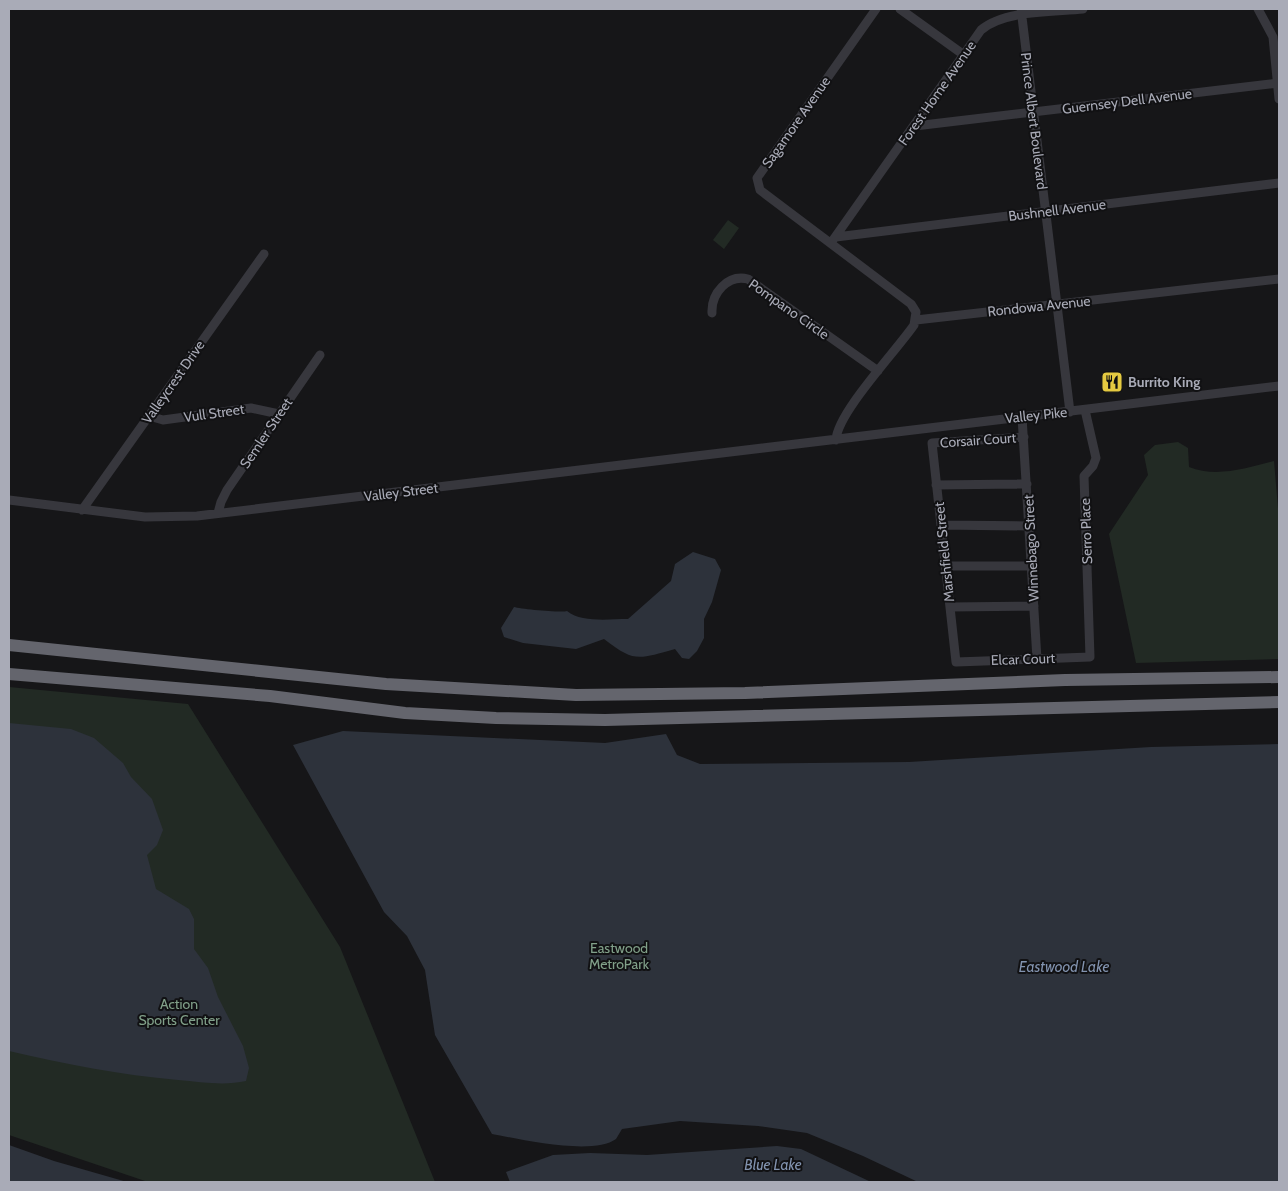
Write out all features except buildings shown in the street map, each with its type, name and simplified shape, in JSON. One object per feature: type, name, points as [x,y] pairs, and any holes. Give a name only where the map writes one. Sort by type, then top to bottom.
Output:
[{"type":"highway","points":[[9,646],[386,684],[576,695],[745,693],[1064,680],[1279,677]]},
{"type":"highway","points":[[9,674],[270,696],[405,713],[506,718],[605,720],[1279,702]]},
{"type":"street","name":"Sagamore Avenue","points":[[834,240],[760,190],[757,178],[876,9]]},
{"type":"street","points":[[900,9],[964,55]]},
{"type":"street","name":"Forest Home Avenue","points":[[834,240],[986,26],[999,19],[1021,12],[1083,9]]},
{"type":"street","points":[[1258,9],[1273,37],[1279,99]]},
{"type":"street","name":"Prince Albert Boulevard","points":[[1021,12],[1070,412]]},
{"type":"street","name":"Guernsey Dell Avenue","points":[[915,126],[1278,83]]},
{"type":"street","name":"Bushnell Avenue","points":[[834,240],[1046,211],[1279,183]]},
{"type":"street","points":[[834,240],[911,304],[916,312],[916,320],[911,330],[878,371],[838,428],[836,440]]},
{"type":"street","name":"Valleycrest Drive","points":[[82,510],[264,254]]},
{"type":"street","name":"Pompano Circle","points":[[712,313],[713,301],[721,288],[732,279],[748,279],[878,371]]},
{"type":"street","name":"Rondowa Avenue","points":[[916,320],[1279,279]]},
{"type":"street","name":"Semler Street","points":[[218,513],[227,490],[320,355]]},
{"type":"street","name":"Valley Pike","points":[[794,445],[1279,386]]},
{"type":"street","name":"Vull Street","points":[[149,416],[170,419],[251,408],[279,414]]},
{"type":"street","name":"Serro Place","points":[[1085,410],[1096,458],[1093,466],[1084,476],[1090,657]]},
{"type":"street","name":"Winnebago Street","points":[[1022,417],[1037,659]]},
{"type":"street","name":"Corsair Court","points":[[932,443],[1024,437]]},
{"type":"street","name":"Marshfield Street","points":[[932,443],[956,662]]},
{"type":"street","name":"Valley Street","points":[[9,500],[150,518],[218,513],[794,445]]},
{"type":"street","points":[[936,485],[1027,484]]},
{"type":"street","points":[[941,525],[1030,526]]},
{"type":"street","points":[[946,566],[1032,566]]},
{"type":"street","points":[[950,607],[1034,606]]},
{"type":"street","name":"Elcar Court","points":[[956,662],[1090,657]]},
{"type":"green space","points":[[728,220],[739,228],[724,249],[713,240]]},
{"type":"green space","points":[[1178,442],[1188,448],[1189,467],[1199,470],[1210,472],[1232,471],[1274,461],[1279,520],[1279,659],[1136,663],[1109,534],[1148,475],[1144,455],[1155,445]]},
{"type":"green space","name":"Action Sports Center","points":[[9,687],[188,704],[340,947],[435,1182],[148,1182],[9,1135]]},
{"type":"water","points":[[693,552],[715,559],[721,570],[712,602],[704,619],[704,638],[697,651],[689,659],[682,658],[675,649],[637,657],[623,652],[604,639],[576,649],[523,643],[504,637],[501,628],[514,607],[558,612],[567,611],[573,615],[588,619],[628,619],[671,581],[675,564]]},
{"type":"water","points":[[9,723],[71,729],[94,738],[123,763],[131,777],[152,799],[163,830],[157,845],[147,855],[156,889],[189,909],[194,919],[194,949],[208,968],[218,997],[243,1046],[249,1068],[246,1081],[212,1083],[157,1078],[72,1065],[9,1051]]},
{"type":"water","name":"Eastwood Lake","points":[[343,731],[605,743],[666,734],[677,755],[700,764],[909,762],[1151,747],[1279,744],[1279,1182],[918,1182],[863,1156],[807,1133],[758,1126],[680,1121],[622,1129],[616,1139],[605,1144],[591,1146],[555,1145],[492,1134],[435,1035],[425,970],[407,936],[384,912],[293,745]]},
{"type":"water","points":[[9,1145],[54,1161],[127,1182],[9,1182]]},
{"type":"water","name":"Blue Lake","points":[[777,1146],[801,1149],[871,1182],[510,1182],[506,1172],[553,1155],[590,1153],[647,1155]]},
{"type":"place","name":"Burrito King","points":[[1112,382]]},
{"type":"park label","name":"Eastwood MetroPark","points":[[619,956]]}]
